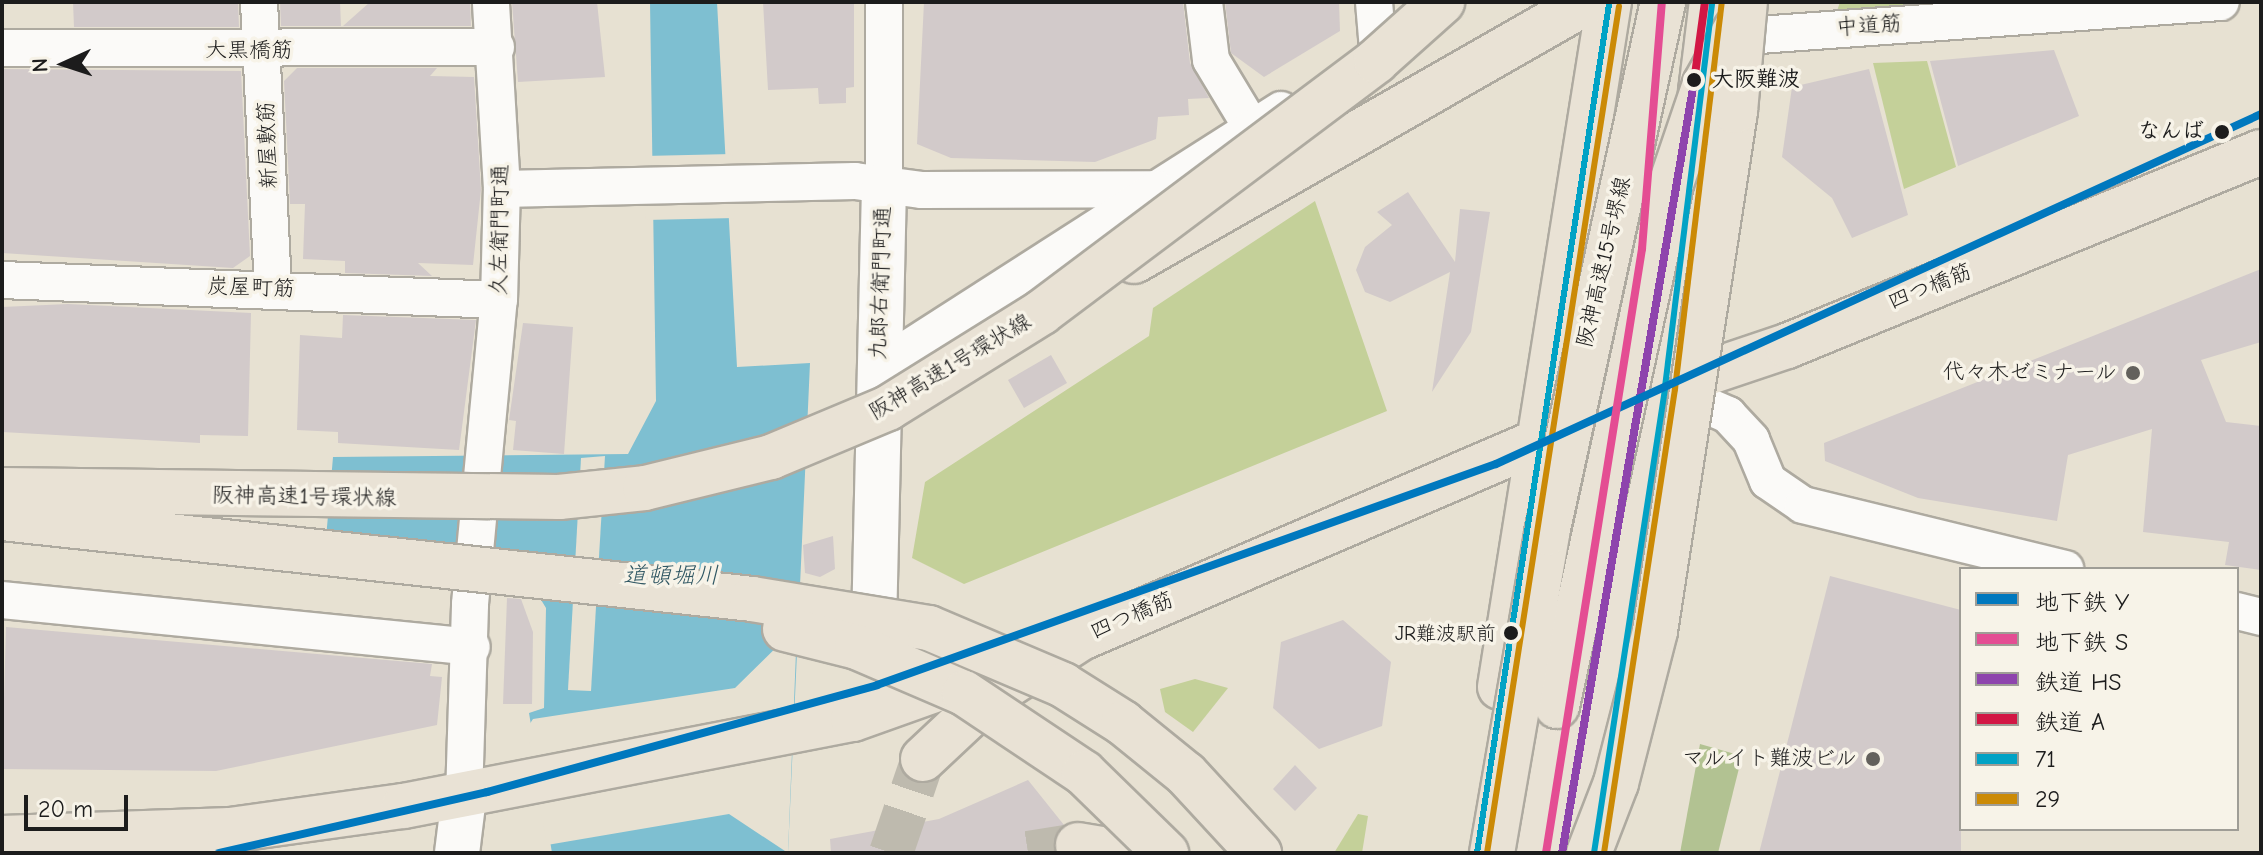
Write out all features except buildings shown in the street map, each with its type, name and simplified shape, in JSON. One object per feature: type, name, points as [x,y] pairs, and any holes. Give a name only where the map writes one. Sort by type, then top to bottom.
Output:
[{"type":"main road","points":[[1042,312],[1324,101],[1442,2]]},
{"type":"main road","points":[[1477,853],[1606,2]]},
{"type":"main road","name":"阪神高速1号環状線","points":[[2,490],[448,500],[645,488],[771,457],[834,433],[1042,312],[1606,2]]},
{"type":"main road","name":"阪神高速15号堺線","points":[[1492,853],[1550,519],[1663,2]]},
{"type":"main road","points":[[1591,853],[1616,783],[1655,631],[1735,111],[1745,2]]},
{"type":"main road","points":[[1527,853],[1648,276],[1687,131],[1705,84],[1756,2]]},
{"type":"main road","points":[[1591,853],[1665,387],[1710,20]]},
{"type":"main road","points":[[1560,853],[1646,413],[1687,131]]},
{"type":"main road","name":"四つ橋筋","points":[[464,797],[794,732],[896,705],[1081,638],[1665,387],[1787,346],[2261,152]]},
{"type":"main road","name":"阪神高速1号環状線","points":[[2,518],[547,576],[854,613],[999,654],[1123,723],[1186,774],[1259,853]]},
{"type":"main road","points":[[547,576],[659,607],[809,633],[909,667],[964,693],[1084,773],[1166,853]]},
{"type":"main road","points":[[923,759],[989,697],[1081,638]]},
{"type":"main road","points":[[2,838],[230,830],[464,797]]},
{"type":"main road","points":[[1078,845],[1126,853]]},
{"type":"street","name":"新屋敷筋","points":[[259,2],[264,52],[273,289]]},
{"type":"street","name":"久左衛門町通","points":[[464,797],[472,647],[470,604],[481,457],[492,416],[499,300],[502,189],[491,2]]},
{"type":"street","name":"九郎右衛門町通","points":[[884,2],[884,185],[874,627],[896,705]]},
{"type":"street","points":[[1204,2],[1211,60],[1252,128]]},
{"type":"street","points":[[1374,2],[1378,50]]},
{"type":"street","points":[[878,368],[1378,50],[1442,2]]},
{"type":"street","name":"中道筋","points":[[1710,20],[2221,2]]},
{"type":"street","name":"大黒橋筋","points":[[2,48],[264,52],[496,47]]},
{"type":"street","points":[[502,189],[805,183],[1157,189]]},
{"type":"street","name":"炭屋町筋","points":[[2,280],[499,300]]},
{"type":"street","points":[[1665,387],[1728,415],[1751,440],[1768,481],[1803,505],[2057,567]]},
{"type":"street","points":[[2,600],[472,647]]},
{"type":"street","points":[[2239,612],[2261,617]]},
{"type":"street","points":[[457,853],[464,797]]},
{"type":"green space","points":[[1840,2],[1983,2],[1837,11]]},
{"type":"green space","points":[[1927,61],[1956,167],[1904,189],[1873,63]]},
{"type":"green space","points":[[1315,201],[1387,411],[964,584],[912,558],[925,482],[1149,336],[1153,308]]},
{"type":"green space","points":[[1195,679],[1228,688],[1193,732],[1165,712],[1160,689]]},
{"type":"green space","points":[[1700,744],[1742,756],[1718,853],[1680,853]]},
{"type":"green space","points":[[1358,814],[1368,816],[1362,853],[1334,853]]},
{"type":"water","name":"道頓堀川","points":[[650,2],[717,2],[737,367],[810,363],[788,853],[552,853],[529,713],[544,708],[546,608],[529,580],[324,562],[333,457],[628,454],[656,401]]},
{"type":"pier","points":[[732,154],[735,218],[646,220],[644,156]]},
{"type":"pier","points":[[605,456],[591,691],[568,690],[581,458]]},
{"type":"pier","points":[[797,627],[788,853],[729,814],[547,845],[527,728],[533,719],[735,688]]},
{"type":"tunnel","points":[[891,853],[923,759]]},
{"type":"tunnel","points":[[1028,853],[1078,845]]},
{"type":"metro line","name":"S","points":[[1546,853],[1642,249],[1662,2]]},
{"type":"metro line","name":"Y","points":[[219,853],[487,792],[877,685],[1496,464],[2261,114]]},
{"type":"rail line","name":"A","points":[[1694,82],[1705,2]]},
{"type":"rail line","name":"HS","points":[[1562,853],[1694,82]]},
{"type":"transit line","name":"71","points":[[1594,853],[1665,387],[1712,2]]},
{"type":"transit line","name":"29","points":[[1604,853],[1675,389],[1722,3]]},
{"type":"transit line","name":"71","points":[[1477,853],[1609,4]]},
{"type":"transit line","name":"29","points":[[1487,853],[1619,6]]},
{"type":"place","name":"大阪難波","points":[[1694,80]]},
{"type":"place","name":"なんば","points":[[2222,132]]},
{"type":"place","name":"代々木ゼミナール","points":[[2133,373]]},
{"type":"place","name":"JR難波駅前","points":[[1511,633]]},
{"type":"place","name":"マルイト難波ビル","points":[[1873,759]]}]
